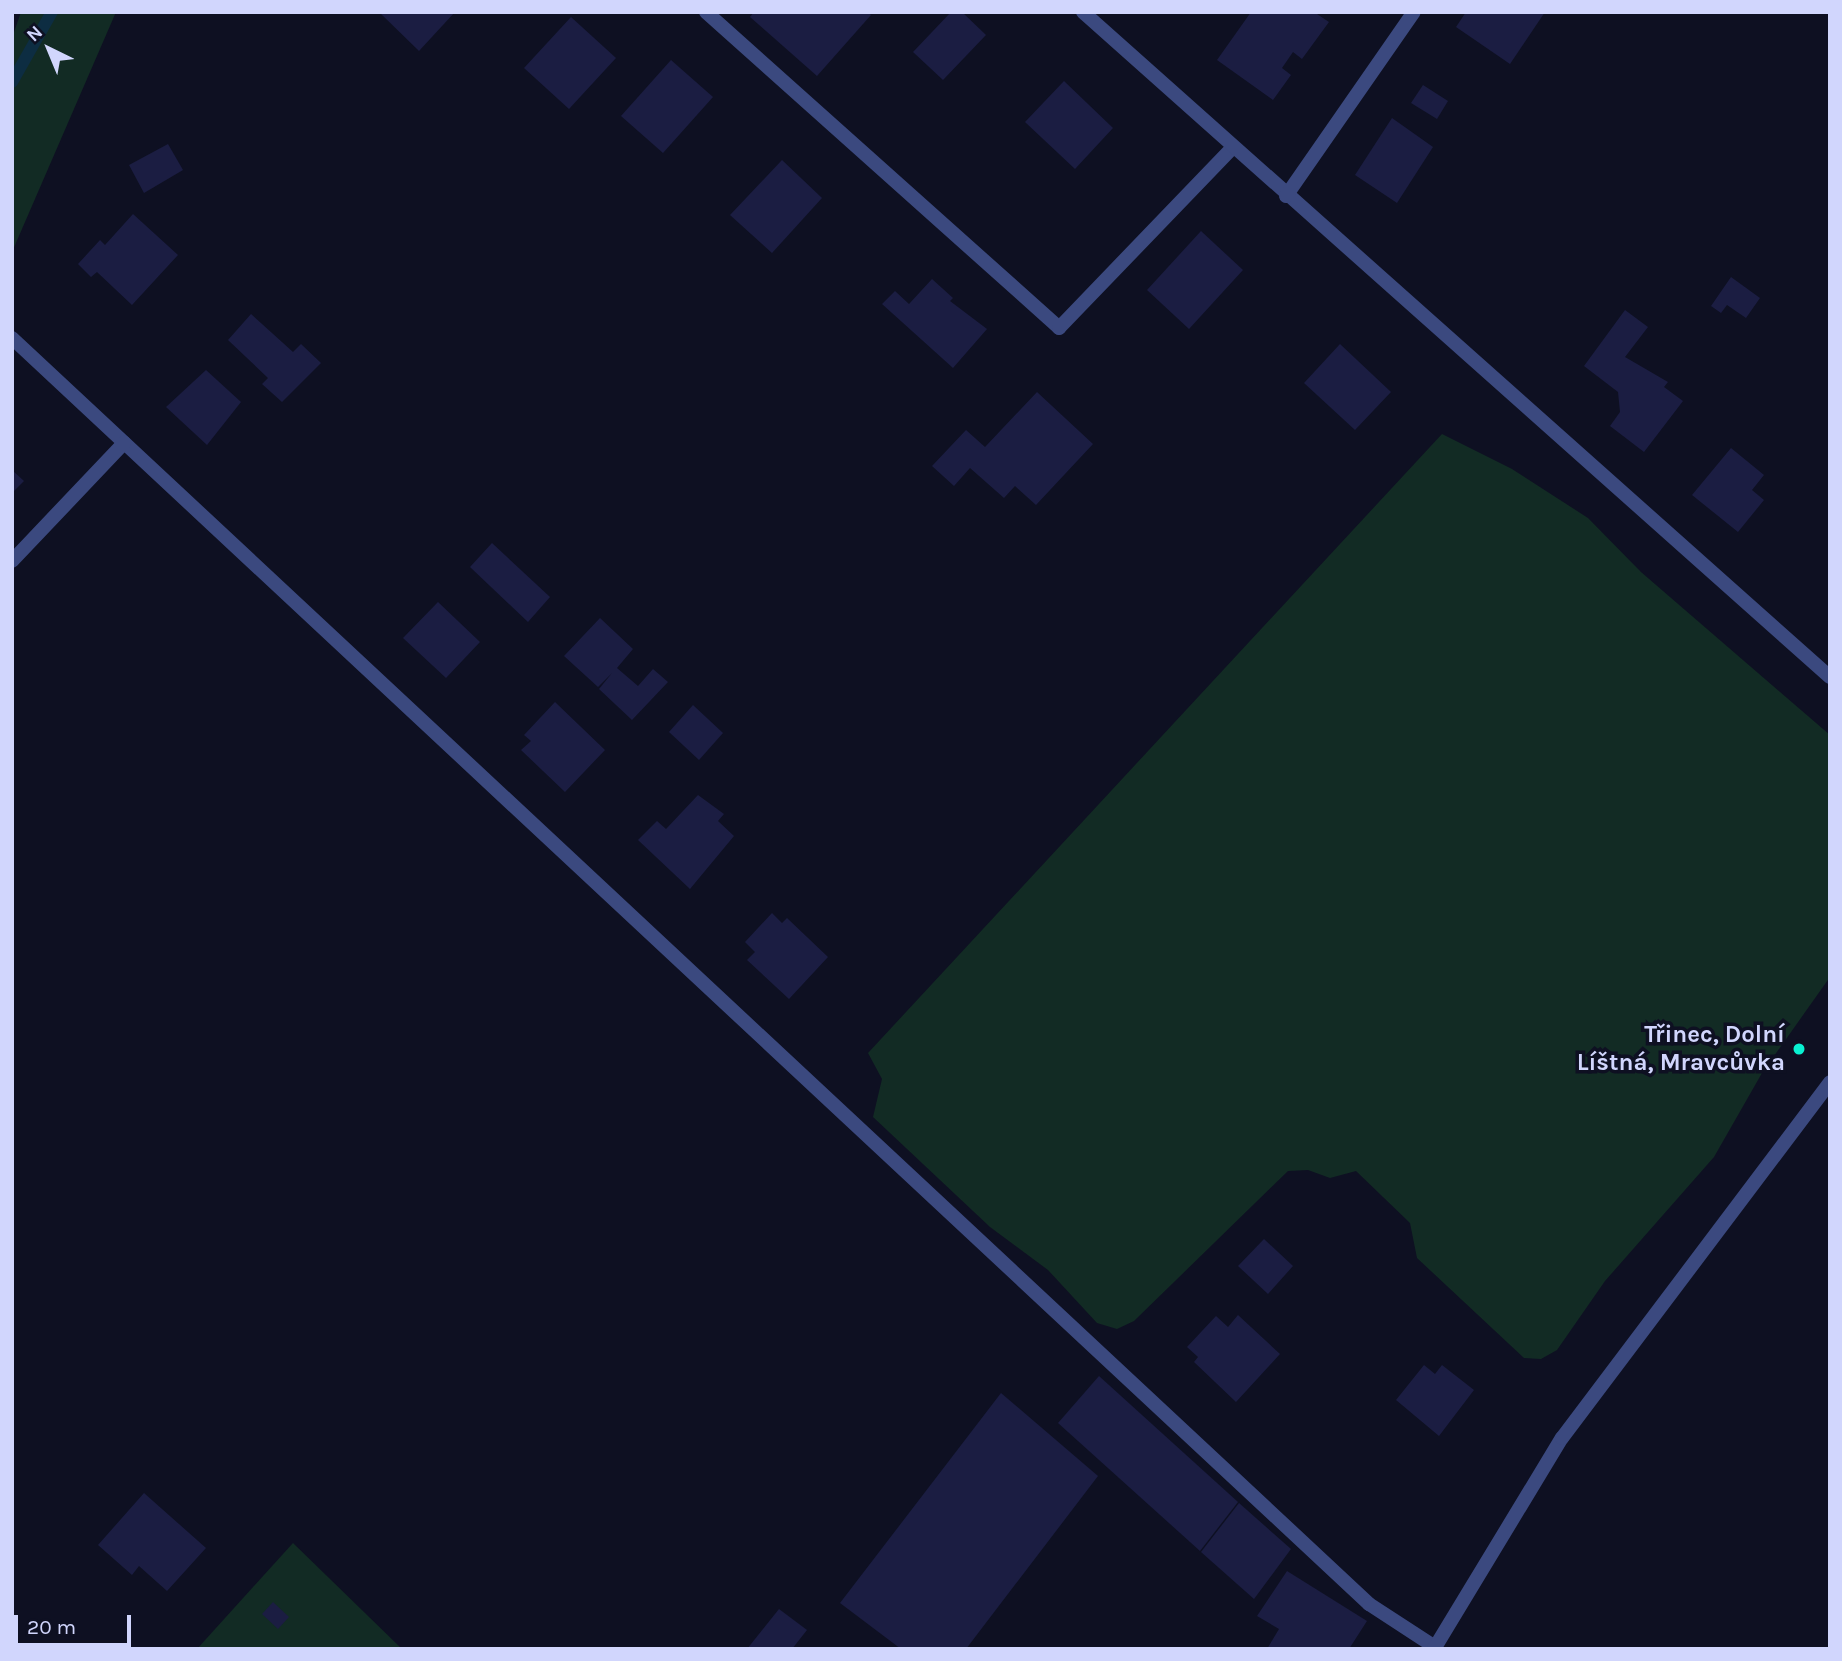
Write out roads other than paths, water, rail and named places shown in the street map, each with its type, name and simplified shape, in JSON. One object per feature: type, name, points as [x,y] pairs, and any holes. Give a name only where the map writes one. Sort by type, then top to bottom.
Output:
[{"type":"street","points":[[706,12],[1059,328],[1232,148]]},
{"type":"street","points":[[1083,12],[1232,148],[1830,677]]},
{"type":"street","points":[[1286,196],[1414,12]]},
{"type":"street","points":[[12,338],[1369,1604],[1434,1648],[1562,1438],[1830,1082]]},
{"type":"street","points":[[12,561],[124,443]]},
{"type":"waterway","points":[[12,82],[52,12]]},
{"type":"place","name":"Třinec, Dolní Líštná, Mravcůvka","points":[[1799,1049]]}]
